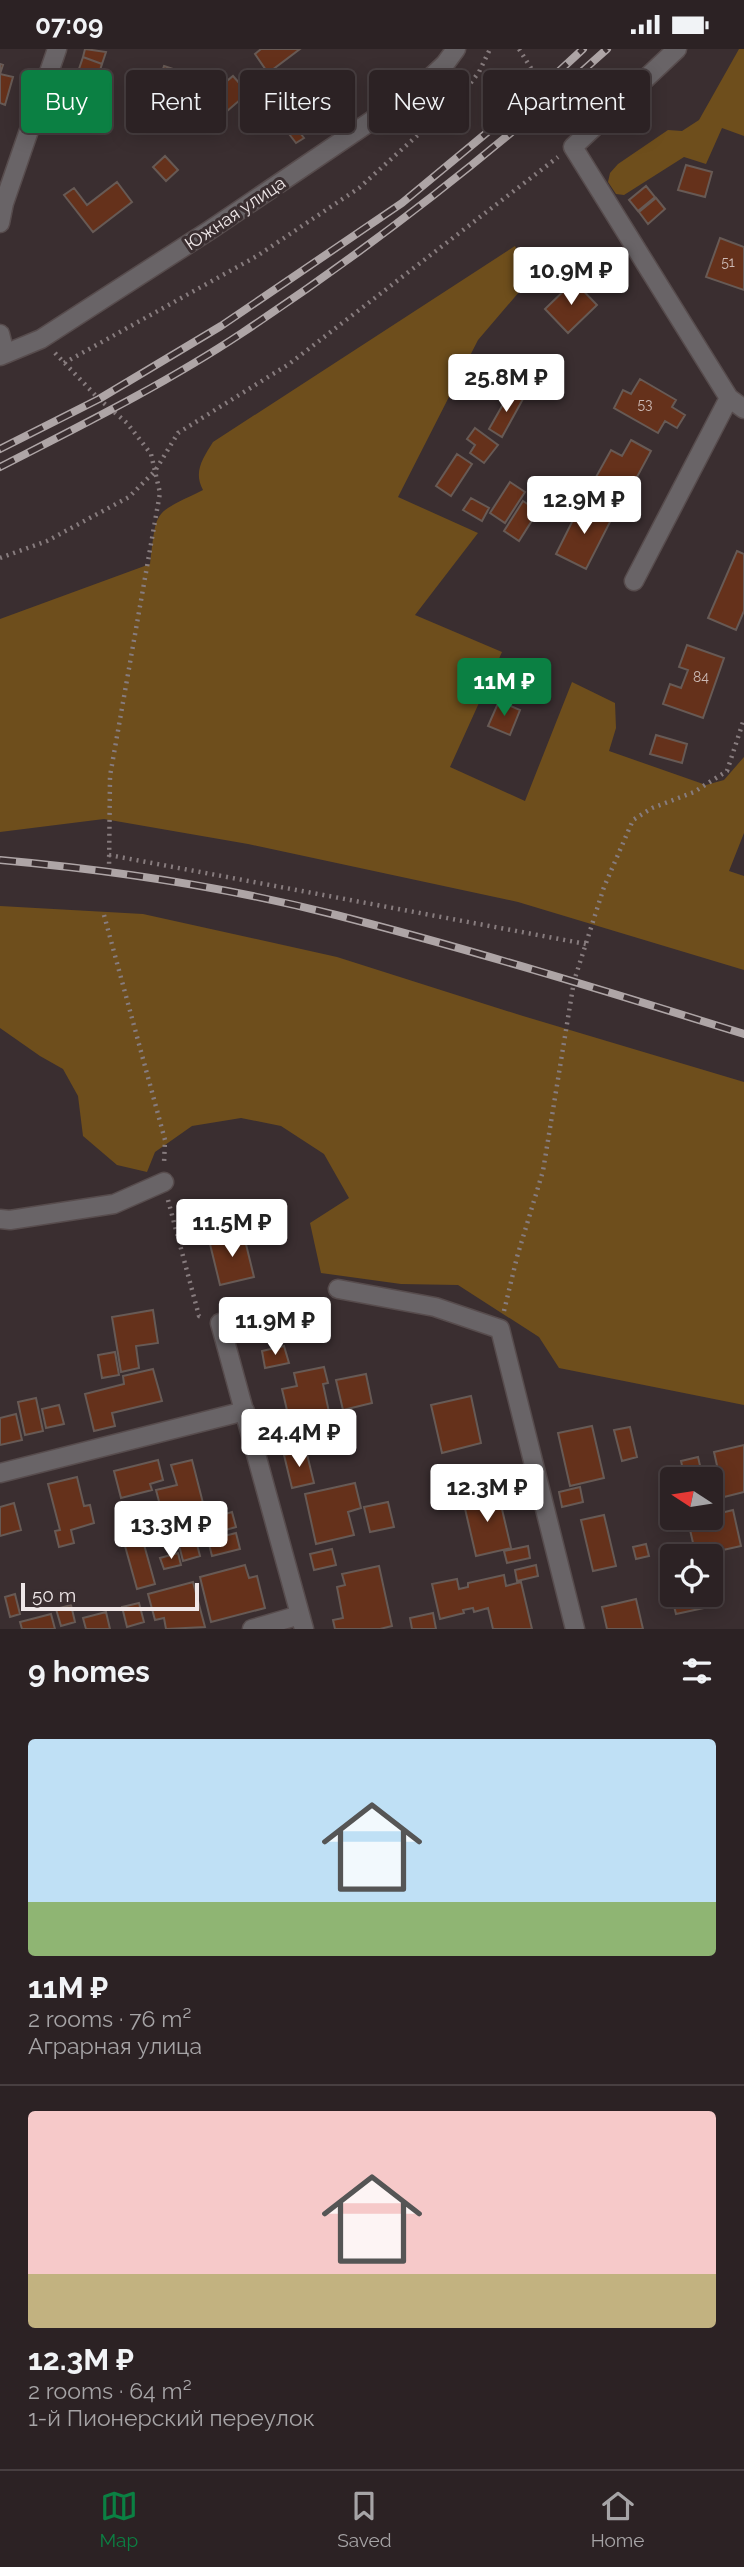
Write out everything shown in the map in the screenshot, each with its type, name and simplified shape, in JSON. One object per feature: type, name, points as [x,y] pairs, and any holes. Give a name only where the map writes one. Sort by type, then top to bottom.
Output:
[{"type":"street","points":[[0,223],[4,203],[57,49]]},
{"type":"street","name":"Южная улица","points":[[3,355],[41,339],[210,230],[417,90],[445,64],[456,49]]},
{"type":"street","points":[[677,49],[573,147],[729,398],[744,409]]},
{"type":"street","points":[[0,334],[3,355]]},
{"type":"street","points":[[634,581],[729,398]]},
{"type":"street","points":[[0,1220],[114,1204],[164,1182]]},
{"type":"street","points":[[338,1289],[435,1307],[500,1329],[575,1629]]},
{"type":"street","points":[[220,1323],[302,1622],[251,1629]]},
{"type":"street","points":[[0,1473],[245,1411]]},
{"type":"path","points":[[64,363],[257,256],[359,188],[460,97],[479,72],[489,49]]},
{"type":"path","points":[[0,558],[47,541],[129,498],[155,471],[178,433],[289,364],[573,147],[551,100],[519,49]]},
{"type":"path","points":[[41,339],[99,399],[127,423],[151,454],[160,493],[110,776],[109,871]]},
{"type":"path","points":[[500,1329],[517,1257],[543,1171],[574,981],[604,887],[633,820],[652,808],[694,792],[727,771],[744,719]]},
{"type":"path","points":[[109,855],[586,944]]},
{"type":"path","points":[[104,915],[165,1140],[164,1182],[199,1316],[220,1323]]},
{"type":"shaded area","points":[[739,49],[744,49],[744,136],[722,128],[706,164],[684,157],[624,195],[616,194],[608,182],[610,173],[618,164],[668,130],[682,131],[699,120]]},
{"type":"shaded area","points":[[515,246],[531,278],[478,340],[398,497],[478,533],[415,615],[502,652],[450,767],[525,801],[572,682],[615,703],[616,728],[609,751],[706,785],[724,780],[744,757],[744,833],[729,871],[744,876],[744,970],[518,902],[248,844],[104,819],[0,832],[0,619],[150,564],[154,532],[160,515],[174,504],[203,490],[199,471],[213,442]]},
{"type":"shaded area","points":[[0,906],[143,914],[337,957],[744,1082],[744,1405],[559,1368],[539,1337],[458,1285],[401,1284],[321,1273],[310,1223],[349,1198],[324,1154],[281,1126],[241,1118],[192,1126],[155,1152],[147,1172],[117,1165],[83,1136],[78,1096],[63,1069],[0,1028]]},
{"type":"building","points":[[85,49],[106,52],[102,64],[83,57]]},
{"type":"building","points":[[261,49],[300,49],[272,70],[266,70],[255,54]]},
{"type":"building","points":[[83,57],[102,64],[100,70],[79,69]]},
{"type":"building","points":[[0,74],[13,77],[5,105],[0,103]]},
{"type":"building","points":[[233,76],[240,84],[240,100],[226,112],[226,82]]},
{"type":"building","points":[[288,133],[300,133],[304,138],[296,143]]},
{"type":"building","points":[[165,156],[178,170],[166,181],[153,167]]},
{"type":"building","points":[[686,165],[712,172],[705,197],[678,190]]},
{"type":"building","points":[[117,182],[132,202],[93,232],[64,195],[74,188],[87,205]]},
{"type":"building","points":[[646,186],[655,197],[638,211],[629,200]]},
{"type":"building","points":[[656,198],[665,209],[648,224],[639,212]]},
{"type":"building","points":[[720,238],[744,247],[744,290],[706,277]]},
{"type":"building","points":[[574,281],[597,305],[568,333],[545,309]]},
{"type":"building","points":[[640,379],[676,400],[672,407],[685,415],[677,428],[665,421],[658,433],[614,408],[623,390],[631,394]]},
{"type":"building","points":[[510,392],[523,399],[502,437],[489,429]]},
{"type":"building","points":[[475,428],[498,445],[484,463],[470,453],[475,445],[467,439]]},
{"type":"building","points":[[631,440],[651,451],[623,503],[591,486],[611,450],[622,456]]},
{"type":"building","points":[[457,454],[472,464],[451,496],[436,486]]},
{"type":"building","points":[[510,482],[525,492],[505,523],[490,513]]},
{"type":"building","points":[[471,498],[489,508],[482,521],[463,510]]},
{"type":"building","points":[[523,501],[538,511],[519,541],[504,531]]},
{"type":"building","points":[[582,502],[612,518],[586,569],[556,554]]},
{"type":"building","points":[[737,551],[744,554],[744,611],[736,630],[708,618]]},
{"type":"building","points":[[687,645],[724,658],[703,718],[663,704],[670,684],[681,688],[688,670],[679,667]]},
{"type":"building","points":[[499,701],[520,710],[510,735],[488,726]]},
{"type":"building","points":[[656,735],[687,744],[682,763],[650,754]]},
{"type":"building","points":[[243,1232],[254,1277],[220,1285],[209,1240]]},
{"type":"building","points":[[153,1310],[158,1343],[136,1346],[139,1368],[121,1372],[112,1317]]},
{"type":"building","points":[[284,1346],[289,1363],[265,1368],[262,1351]]},
{"type":"building","points":[[115,1352],[119,1375],[102,1378],[98,1355]]},
{"type":"building","points":[[324,1367],[328,1383],[323,1384],[333,1431],[294,1440],[282,1389],[297,1386],[294,1373]]},
{"type":"building","points":[[153,1369],[162,1401],[112,1413],[115,1426],[94,1431],[85,1394],[124,1384],[123,1376]]},
{"type":"building","points":[[366,1374],[372,1403],[343,1410],[336,1380]]},
{"type":"building","points":[[471,1396],[481,1443],[442,1453],[431,1405]]},
{"type":"building","points":[[36,1398],[43,1431],[25,1435],[18,1402]]},
{"type":"building","points":[[59,1405],[64,1424],[46,1428],[42,1409]]},
{"type":"building","points":[[16,1414],[22,1440],[0,1445],[0,1418]]},
{"type":"building","points":[[592,1426],[604,1478],[570,1486],[558,1433]]},
{"type":"building","points":[[630,1427],[637,1457],[622,1461],[614,1430]]},
{"type":"building","points":[[744,1445],[744,1492],[724,1497],[723,1467],[717,1467],[714,1452]]},
{"type":"building","points":[[306,1450],[314,1483],[292,1488],[284,1455]]},
{"type":"building","points":[[698,1457],[700,1467],[682,1467],[681,1461]]},
{"type":"building","points":[[158,1460],[163,1480],[150,1484],[152,1490],[121,1498],[114,1471]]},
{"type":"building","points":[[192,1460],[203,1503],[182,1509],[180,1504],[161,1509],[156,1490],[177,1485],[171,1465]]},
{"type":"building","points":[[506,1467],[509,1480],[482,1487],[479,1473]]},
{"type":"building","points":[[77,1477],[84,1506],[90,1505],[94,1523],[71,1530],[74,1543],[59,1547],[55,1531],[60,1530],[48,1484]]},
{"type":"building","points":[[355,1483],[361,1508],[348,1512],[354,1535],[316,1544],[305,1494]]},
{"type":"building","points":[[580,1487],[583,1502],[562,1507],[559,1492]]},
{"type":"building","points":[[498,1492],[511,1548],[476,1556],[463,1500]]},
{"type":"building","points":[[388,1502],[394,1527],[370,1532],[364,1507]]},
{"type":"building","points":[[14,1503],[21,1530],[0,1536],[0,1507]]},
{"type":"building","points":[[733,1510],[741,1546],[723,1550],[723,1544],[693,1544],[690,1530],[723,1530],[723,1512]]},
{"type":"building","points":[[232,1512],[236,1527],[222,1531],[218,1516]]},
{"type":"building","points":[[189,1513],[200,1556],[183,1561],[172,1517]]},
{"type":"building","points":[[604,1515],[616,1566],[593,1571],[581,1520]]},
{"type":"building","points":[[236,1533],[240,1549],[212,1556],[208,1540]]},
{"type":"building","points":[[143,1541],[155,1584],[137,1589],[125,1546]]},
{"type":"building","points":[[646,1544],[649,1556],[636,1559],[633,1547]]},
{"type":"building","points":[[528,1546],[530,1558],[507,1563],[504,1551]]},
{"type":"building","points":[[332,1549],[336,1565],[314,1570],[310,1554]]},
{"type":"building","points":[[178,1553],[181,1565],[164,1569],[160,1558]]},
{"type":"building","points":[[245,1565],[249,1578],[257,1576],[265,1608],[211,1622],[200,1577]]},
{"type":"building","points":[[536,1565],[538,1576],[517,1581],[515,1570]]},
{"type":"building","points":[[379,1566],[392,1626],[380,1629],[335,1629],[333,1620],[343,1618],[337,1587],[345,1585],[342,1574]]},
{"type":"building","points":[[504,1575],[506,1586],[521,1582],[532,1629],[493,1629],[488,1608],[474,1612],[473,1608],[463,1610],[464,1613],[440,1619],[432,1584],[457,1579],[459,1589],[468,1587],[468,1583]]},
{"type":"building","points":[[193,1582],[205,1627],[166,1629],[164,1618],[155,1620],[148,1594]]},
{"type":"building","points":[[15,1594],[20,1614],[10,1617],[5,1597]]},
{"type":"building","points":[[636,1599],[643,1629],[607,1629],[602,1607]]},
{"type":"building","points":[[139,1603],[144,1622],[127,1627],[122,1607]]},
{"type":"building","points":[[71,1605],[75,1622],[61,1626],[56,1609]]},
{"type":"building","points":[[674,1607],[704,1608],[676,1614]]},
{"type":"building","points":[[106,1612],[110,1629],[86,1629],[83,1618]]},
{"type":"building","points":[[433,1613],[436,1629],[412,1629],[410,1618]]},
{"type":"building","points":[[51,1614],[55,1629],[22,1629],[20,1622]]},
{"type":"railway","points":[[0,449],[99,399],[221,326],[402,203],[542,87],[583,49]]},
{"type":"railway","points":[[0,467],[183,370],[290,301],[430,198],[564,88],[607,49]]},
{"type":"railway","points":[[0,860],[169,881],[295,905],[490,957],[744,1034]]}]
